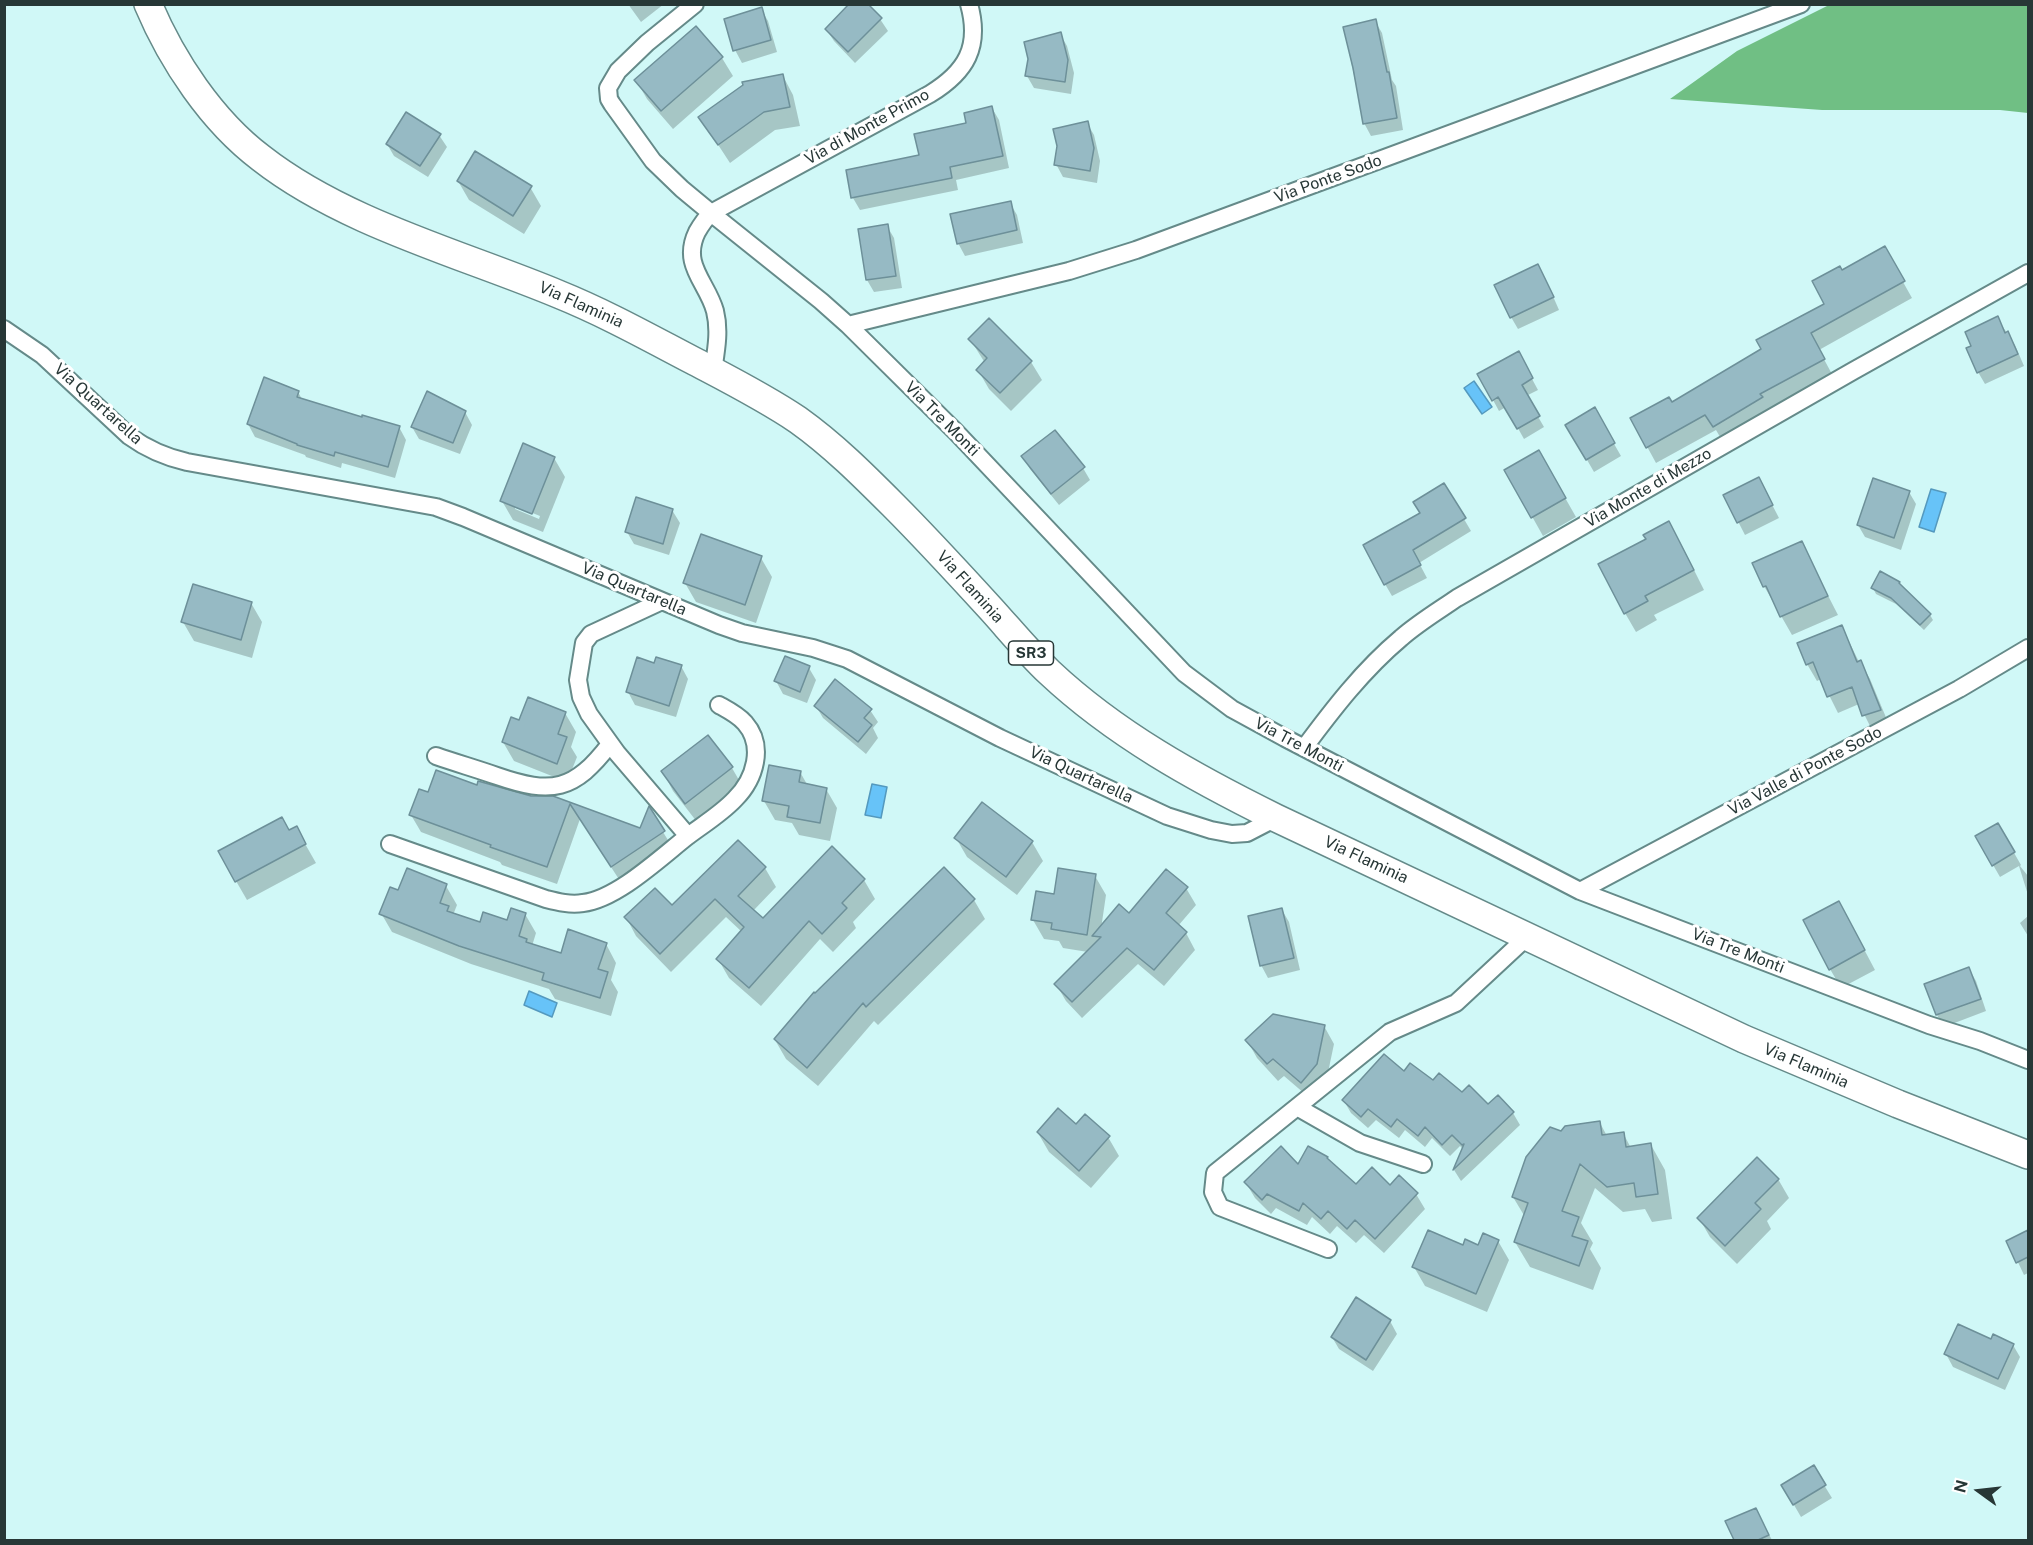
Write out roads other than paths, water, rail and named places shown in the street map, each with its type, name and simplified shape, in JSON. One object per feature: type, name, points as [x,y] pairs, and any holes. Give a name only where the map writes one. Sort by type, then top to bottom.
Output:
[{"type":"main road","name":"Via Flaminia","points":[[148,4],[180,66],[208,104],[249,148],[283,174],[336,204],[379,224],[581,303],[713,371],[782,410],[835,448],[938,551],[1051,674],[1109,721],[1213,787],[1796,1062],[2028,1155]]},
{"type":"street","name":"Via Tre Monti","points":[[695,4],[647,43],[618,71],[608,88],[612,104],[653,161],[674,182],[848,325],[956,432],[1184,673],[1232,709],[1580,891],[1929,1025],[1980,1041],[2028,1060]]},
{"type":"street","name":"Via di Monte Primo","points":[[711,213],[930,94],[949,81],[962,68],[970,51],[974,32],[969,4]]},
{"type":"street","name":"Via Ponte Sodo","points":[[848,325],[1025,283],[1136,250],[1801,4]]},
{"type":"street","points":[[711,213],[702,222],[691,250],[693,266],[709,296],[717,323],[717,345],[713,371]]},
{"type":"street","name":"Via Monte di Mezzo","points":[[1304,748],[1336,705],[1376,661],[1410,631],[1457,598],[1843,376],[2028,273]]},
{"type":"street","name":"Via Quartarella","points":[[4,328],[42,355],[129,436],[164,456],[436,507],[742,633],[813,648],[847,659],[1000,738],[1167,816],[1232,834],[1246,832],[1276,818]]},
{"type":"street","points":[[662,601],[595,631],[584,643],[579,672],[581,697],[593,721],[610,744],[688,836]]},
{"type":"street","name":"Via Valle di Ponte Sodo","points":[[1580,891],[1948,694],[2028,648]]},
{"type":"street","points":[[390,844],[546,899],[573,904],[591,902],[610,894],[735,799],[749,780],[756,757],[752,734],[740,718],[718,705]]},
{"type":"street","points":[[436,756],[520,784],[542,788],[561,785],[583,773],[610,744]]},
{"type":"street","points":[[1328,1249],[1220,1207],[1213,1192],[1215,1173],[1390,1032],[1456,1003],[1527,937]]},
{"type":"street","points":[[1298,1107],[1360,1143],[1423,1164]]},
{"type":"water","points":[[1474,381],[1492,407],[1482,414],[1464,388]]},
{"type":"water","points":[[1931,489],[1946,493],[1934,532],[1919,527]]},
{"type":"water","points":[[872,784],[887,787],[881,818],[865,815]]},
{"type":"water","points":[[529,991],[557,1003],[552,1017],[524,1005]]}]
